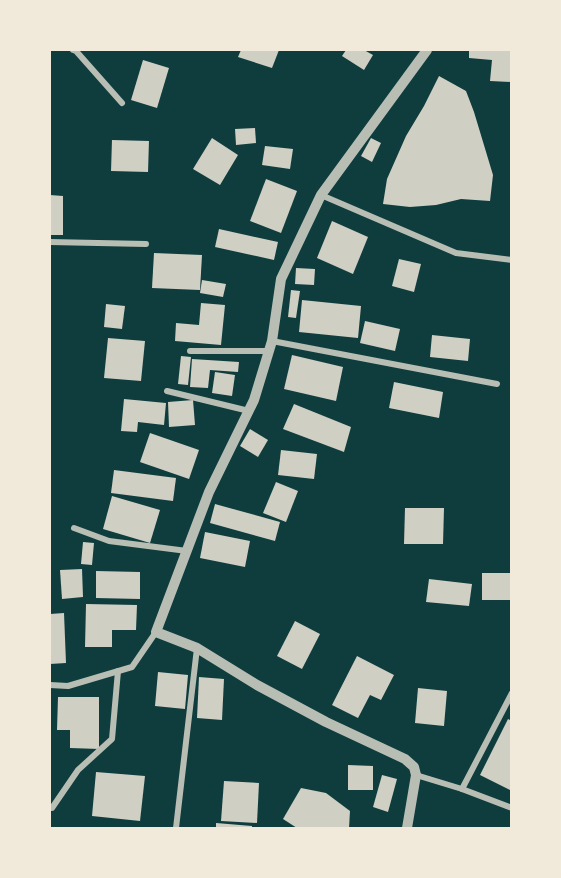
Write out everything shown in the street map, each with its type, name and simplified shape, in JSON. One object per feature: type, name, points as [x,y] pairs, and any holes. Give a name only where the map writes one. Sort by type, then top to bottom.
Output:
[{"type":"street","points":[[73,50],[122,103]]},
{"type":"street","points":[[50,685],[68,686],[132,667],[156,632],[209,492],[254,400],[270,346],[281,279],[321,195],[427,50]]},
{"type":"street","points":[[321,195],[456,253],[512,260]]},
{"type":"street","points":[[50,242],[146,244]]},
{"type":"street","points":[[190,351],[270,346],[498,384]]},
{"type":"street","points":[[167,391],[249,411]]},
{"type":"street","points":[[74,528],[109,541],[187,551]]},
{"type":"street","points":[[156,632],[197,648],[257,685],[326,722],[405,759],[414,767],[416,775],[407,828]]},
{"type":"street","points":[[176,828],[197,648]]},
{"type":"street","points":[[50,808],[78,770],[112,739],[118,671]]},
{"type":"street","points":[[462,789],[512,693]]},
{"type":"street","points":[[416,775],[512,808]]},
{"type":"building","points":[[241,50],[279,50],[272,68],[238,57]]},
{"type":"building","points":[[346,50],[364,50],[373,55],[364,70],[342,56]]},
{"type":"building","points":[[469,50],[512,50],[512,82],[490,81],[492,60],[469,58]]},
{"type":"building","points":[[143,60],[169,68],[157,108],[131,100]]},
{"type":"building","points":[[439,76],[466,91],[493,175],[490,201],[461,199],[436,205],[410,207],[383,204],[387,179],[406,136]]},
{"type":"building","points":[[255,128],[256,143],[236,145],[235,129]]},
{"type":"building","points":[[212,138],[238,155],[220,185],[193,169]]},
{"type":"building","points":[[371,138],[381,143],[372,162],[361,156]]},
{"type":"building","points":[[112,140],[149,141],[148,172],[111,171]]},
{"type":"building","points":[[265,146],[293,149],[290,169],[262,165]]},
{"type":"building","points":[[266,179],[297,191],[281,233],[250,221]]},
{"type":"building","points":[[50,195],[63,196],[63,235],[50,235]]},
{"type":"building","points":[[332,221],[368,237],[353,274],[317,258]]},
{"type":"building","points":[[219,229],[278,242],[274,260],[215,247]]},
{"type":"building","points":[[154,253],[202,255],[200,290],[152,288]]},
{"type":"building","points":[[399,259],[421,264],[414,292],[392,286]]},
{"type":"building","points":[[296,268],[315,269],[314,285],[295,284]]},
{"type":"building","points":[[202,280],[226,284],[223,297],[200,293]]},
{"type":"building","points":[[291,290],[300,291],[296,318],[288,317]]},
{"type":"building","points":[[302,300],[361,306],[358,338],[299,332]]},
{"type":"building","points":[[201,303],[225,305],[221,345],[175,341],[176,323],[199,325]]},
{"type":"building","points":[[106,304],[125,306],[122,329],[104,327]]},
{"type":"building","points":[[365,321],[400,329],[395,351],[360,343]]},
{"type":"building","points":[[432,335],[470,339],[468,361],[430,357]]},
{"type":"building","points":[[108,338],[145,341],[141,381],[104,378]]},
{"type":"building","points":[[292,355],[343,367],[336,401],[284,389]]},
{"type":"building","points":[[181,356],[191,357],[188,385],[178,384]]},
{"type":"building","points":[[192,359],[239,362],[238,372],[210,370],[208,388],[190,387]]},
{"type":"building","points":[[215,372],[235,375],[232,396],[212,393]]},
{"type":"building","points":[[394,382],[443,392],[439,418],[389,408]]},
{"type":"building","points":[[124,399],[166,403],[164,425],[138,422],[137,432],[121,431]]},
{"type":"building","points":[[193,400],[195,425],[169,427],[168,402]]},
{"type":"building","points":[[294,404],[351,427],[344,452],[283,429]]},
{"type":"building","points":[[250,429],[268,440],[258,457],[240,446]]},
{"type":"building","points":[[150,433],[199,450],[189,479],[140,462]]},
{"type":"building","points":[[281,450],[317,454],[314,479],[278,475]]},
{"type":"building","points":[[114,470],[176,478],[173,501],[111,493]]},
{"type":"building","points":[[276,482],[298,491],[286,522],[263,513]]},
{"type":"building","points":[[112,496],[160,510],[150,543],[103,529]]},
{"type":"building","points":[[215,504],[280,522],[275,541],[210,523]]},
{"type":"building","points":[[405,508],[444,508],[443,544],[404,544]]},
{"type":"building","points":[[205,532],[250,541],[245,567],[200,558]]},
{"type":"building","points":[[83,542],[94,543],[92,565],[81,564]]},
{"type":"building","points":[[82,569],[83,597],[62,599],[60,570]]},
{"type":"building","points":[[96,571],[140,572],[140,599],[96,598]]},
{"type":"building","points":[[482,573],[512,573],[512,600],[482,600]]},
{"type":"building","points":[[429,579],[472,584],[469,606],[426,602]]},
{"type":"building","points":[[86,604],[137,605],[136,630],[112,630],[112,647],[85,647]]},
{"type":"building","points":[[64,613],[66,663],[50,664],[50,614]]},
{"type":"building","points":[[295,621],[320,634],[302,669],[277,656]]},
{"type":"building","points":[[357,656],[394,675],[381,700],[370,695],[358,718],[332,705]]},
{"type":"building","points":[[158,672],[188,675],[185,709],[155,706]]},
{"type":"building","points":[[199,677],[224,679],[222,720],[197,718]]},
{"type":"building","points":[[418,688],[447,691],[444,726],[415,723]]},
{"type":"building","points":[[58,697],[99,697],[99,749],[70,748],[70,730],[57,730]]},
{"type":"building","points":[[508,719],[512,721],[512,791],[480,775]]},
{"type":"building","points":[[348,765],[373,766],[373,790],[348,790]]},
{"type":"building","points":[[96,772],[145,776],[140,821],[92,816]]},
{"type":"building","points":[[382,775],[397,779],[388,812],[373,807]]},
{"type":"building","points":[[224,781],[259,783],[257,823],[221,821]]},
{"type":"building","points":[[301,788],[326,793],[350,811],[349,828],[297,828],[283,819]]},
{"type":"building","points":[[216,823],[252,826],[252,828],[216,828]]}]
